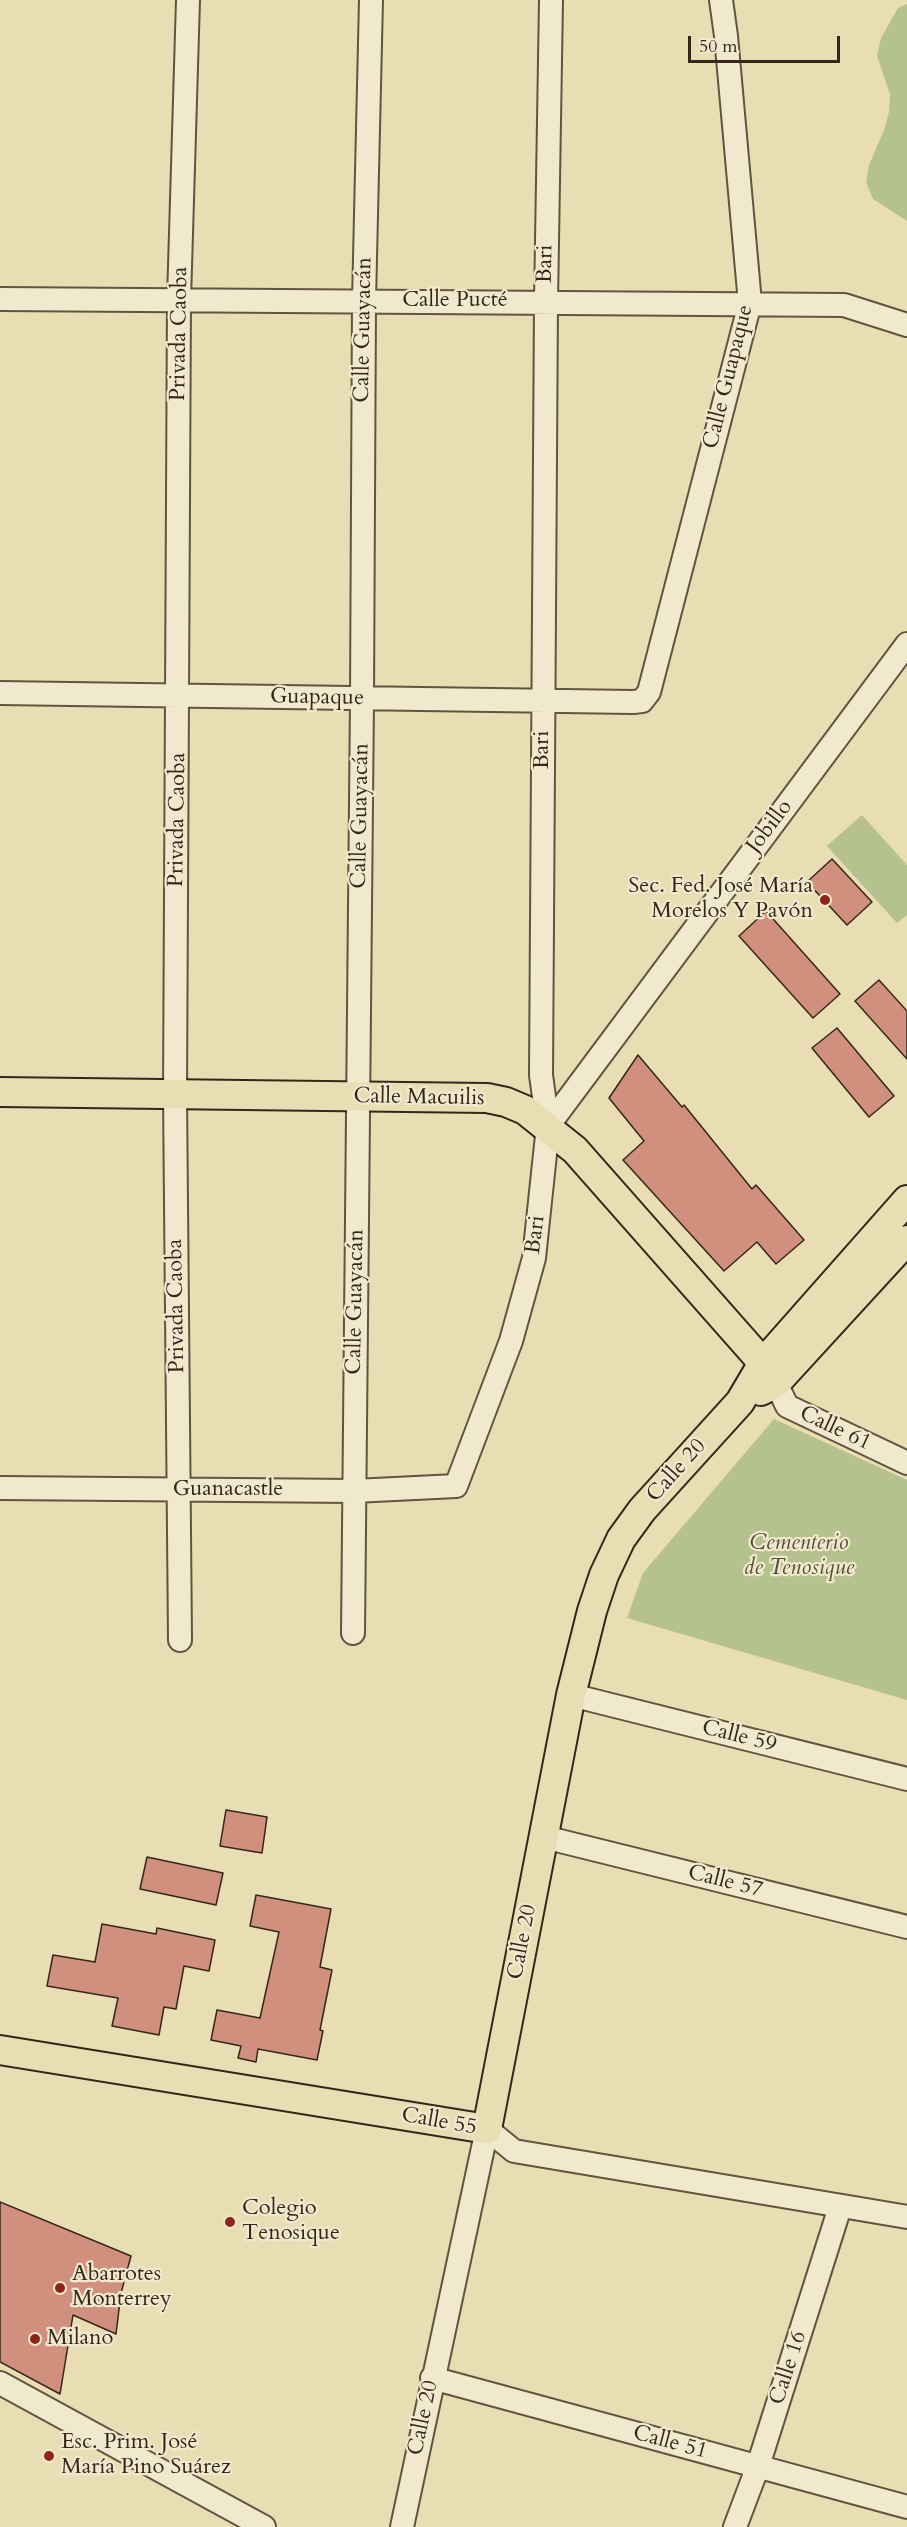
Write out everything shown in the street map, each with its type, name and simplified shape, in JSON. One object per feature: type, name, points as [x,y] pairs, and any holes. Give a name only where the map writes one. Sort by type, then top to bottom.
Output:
[{"type":"main road","name":"Calle Macuilis","points":[[0,1092],[487,1098],[525,1110],[548,1126],[575,1150],[770,1373]]},
{"type":"main road","name":"Calle 20","points":[[770,1373],[907,1200]]},
{"type":"main road","name":"Calle 20","points":[[487,2129],[571,1695],[592,1611],[604,1575],[621,1539],[642,1510],[740,1402],[907,1240]]},
{"type":"main road","name":"Calle 55","points":[[0,2050],[487,2129]]},
{"type":"street","name":"Privada Caoba","points":[[180,1640],[175,1094],[180,300],[188,0]]},
{"type":"street","name":"Calle Guayacán","points":[[352,1633],[364,301],[371,0]]},
{"type":"street","name":"Bari","points":[[456,1486],[511,1341],[534,1258],[548,1126],[541,1075],[546,302],[551,0]]},
{"type":"street","name":"Calle Guapaque","points":[[633,702],[642,701],[649,692],[750,303],[721,0]]},
{"type":"street","name":"Calle Pucté","points":[[0,299],[844,305],[907,326]]},
{"type":"street","name":"Jobillo","points":[[548,1126],[907,644]]},
{"type":"street","name":"Guapaque","points":[[0,693],[633,702]]},
{"type":"street","name":"Calle 61","points":[[770,1373],[787,1406],[907,1464]]},
{"type":"street","name":"Guanacastle","points":[[0,1488],[354,1491],[456,1486]]},
{"type":"street","name":"Calle 59","points":[[571,1695],[907,1779]]},
{"type":"street","name":"Calle 57","points":[[543,1837],[907,1927]]},
{"type":"street","name":"Calle 55","points":[[487,2129],[514,2151],[840,2208],[907,2217]]},
{"type":"street","name":"Calle 20","points":[[402,2527],[487,2129]]},
{"type":"street","name":"Calle 16","points":[[735,2527],[758,2466],[840,2208]]},
{"type":"street","name":"Calle 51","points":[[432,2378],[907,2507]]},
{"type":"street","points":[[0,2383],[264,2527]]},
{"type":"green space","points":[[907,4],[907,221],[873,199],[866,182],[869,165],[889,112],[890,94],[877,56],[881,38],[898,8]]},
{"type":"green space","points":[[862,815],[907,865],[907,915],[897,923],[827,846]]},
{"type":"green space","name":"Cementerio de Tenosique","points":[[774,1419],[907,1480],[907,1700],[627,1618],[643,1573]]},
{"type":"building","points":[[832,859],[872,902],[847,925],[807,882]]},
{"type":"building","points":[[766,911],[840,994],[813,1018],[739,936]]},
{"type":"building","points":[[879,980],[907,1011],[907,1059],[855,1001]]},
{"type":"building","points":[[837,1028],[894,1096],[869,1117],[812,1048]]},
{"type":"building","points":[[638,1055],[682,1107],[684,1105],[752,1189],[756,1185],[804,1240],[776,1264],[757,1242],[724,1271],[623,1160],[644,1141],[609,1098]]},
{"type":"building","points":[[226,1810],[267,1817],[262,1853],[220,1846]]},
{"type":"building","points":[[147,1857],[223,1873],[216,1905],[140,1889]]},
{"type":"building","points":[[256,1895],[331,1909],[320,1967],[332,1970],[320,2030],[323,2031],[317,2060],[258,2049],[256,2062],[238,2058],[241,2046],[211,2040],[217,2010],[260,2018],[279,1932],[250,1926]]},
{"type":"building","points":[[102,1924],[156,1934],[157,1928],[215,1940],[209,1971],[184,1966],[176,2009],[164,2007],[159,2035],[112,2026],[118,1998],[47,1986],[53,1955],[95,1962]]},
{"type":"building","points":[[0,2202],[131,2256],[121,2293],[116,2334],[73,2315],[60,2394],[0,2362]]},
{"type":"place","name":"Sec. Fed. José María Morelos Y Pavón","points":[[825,900]]},
{"type":"place","name":"Colegio Tenosique","points":[[230,2222]]},
{"type":"place","name":"Abarrotes Monterrey","points":[[60,2288]]},
{"type":"place","name":"Milano","points":[[35,2339]]},
{"type":"place","name":"Esc. Prim. José María Pino Suárez","points":[[49,2456]]}]
